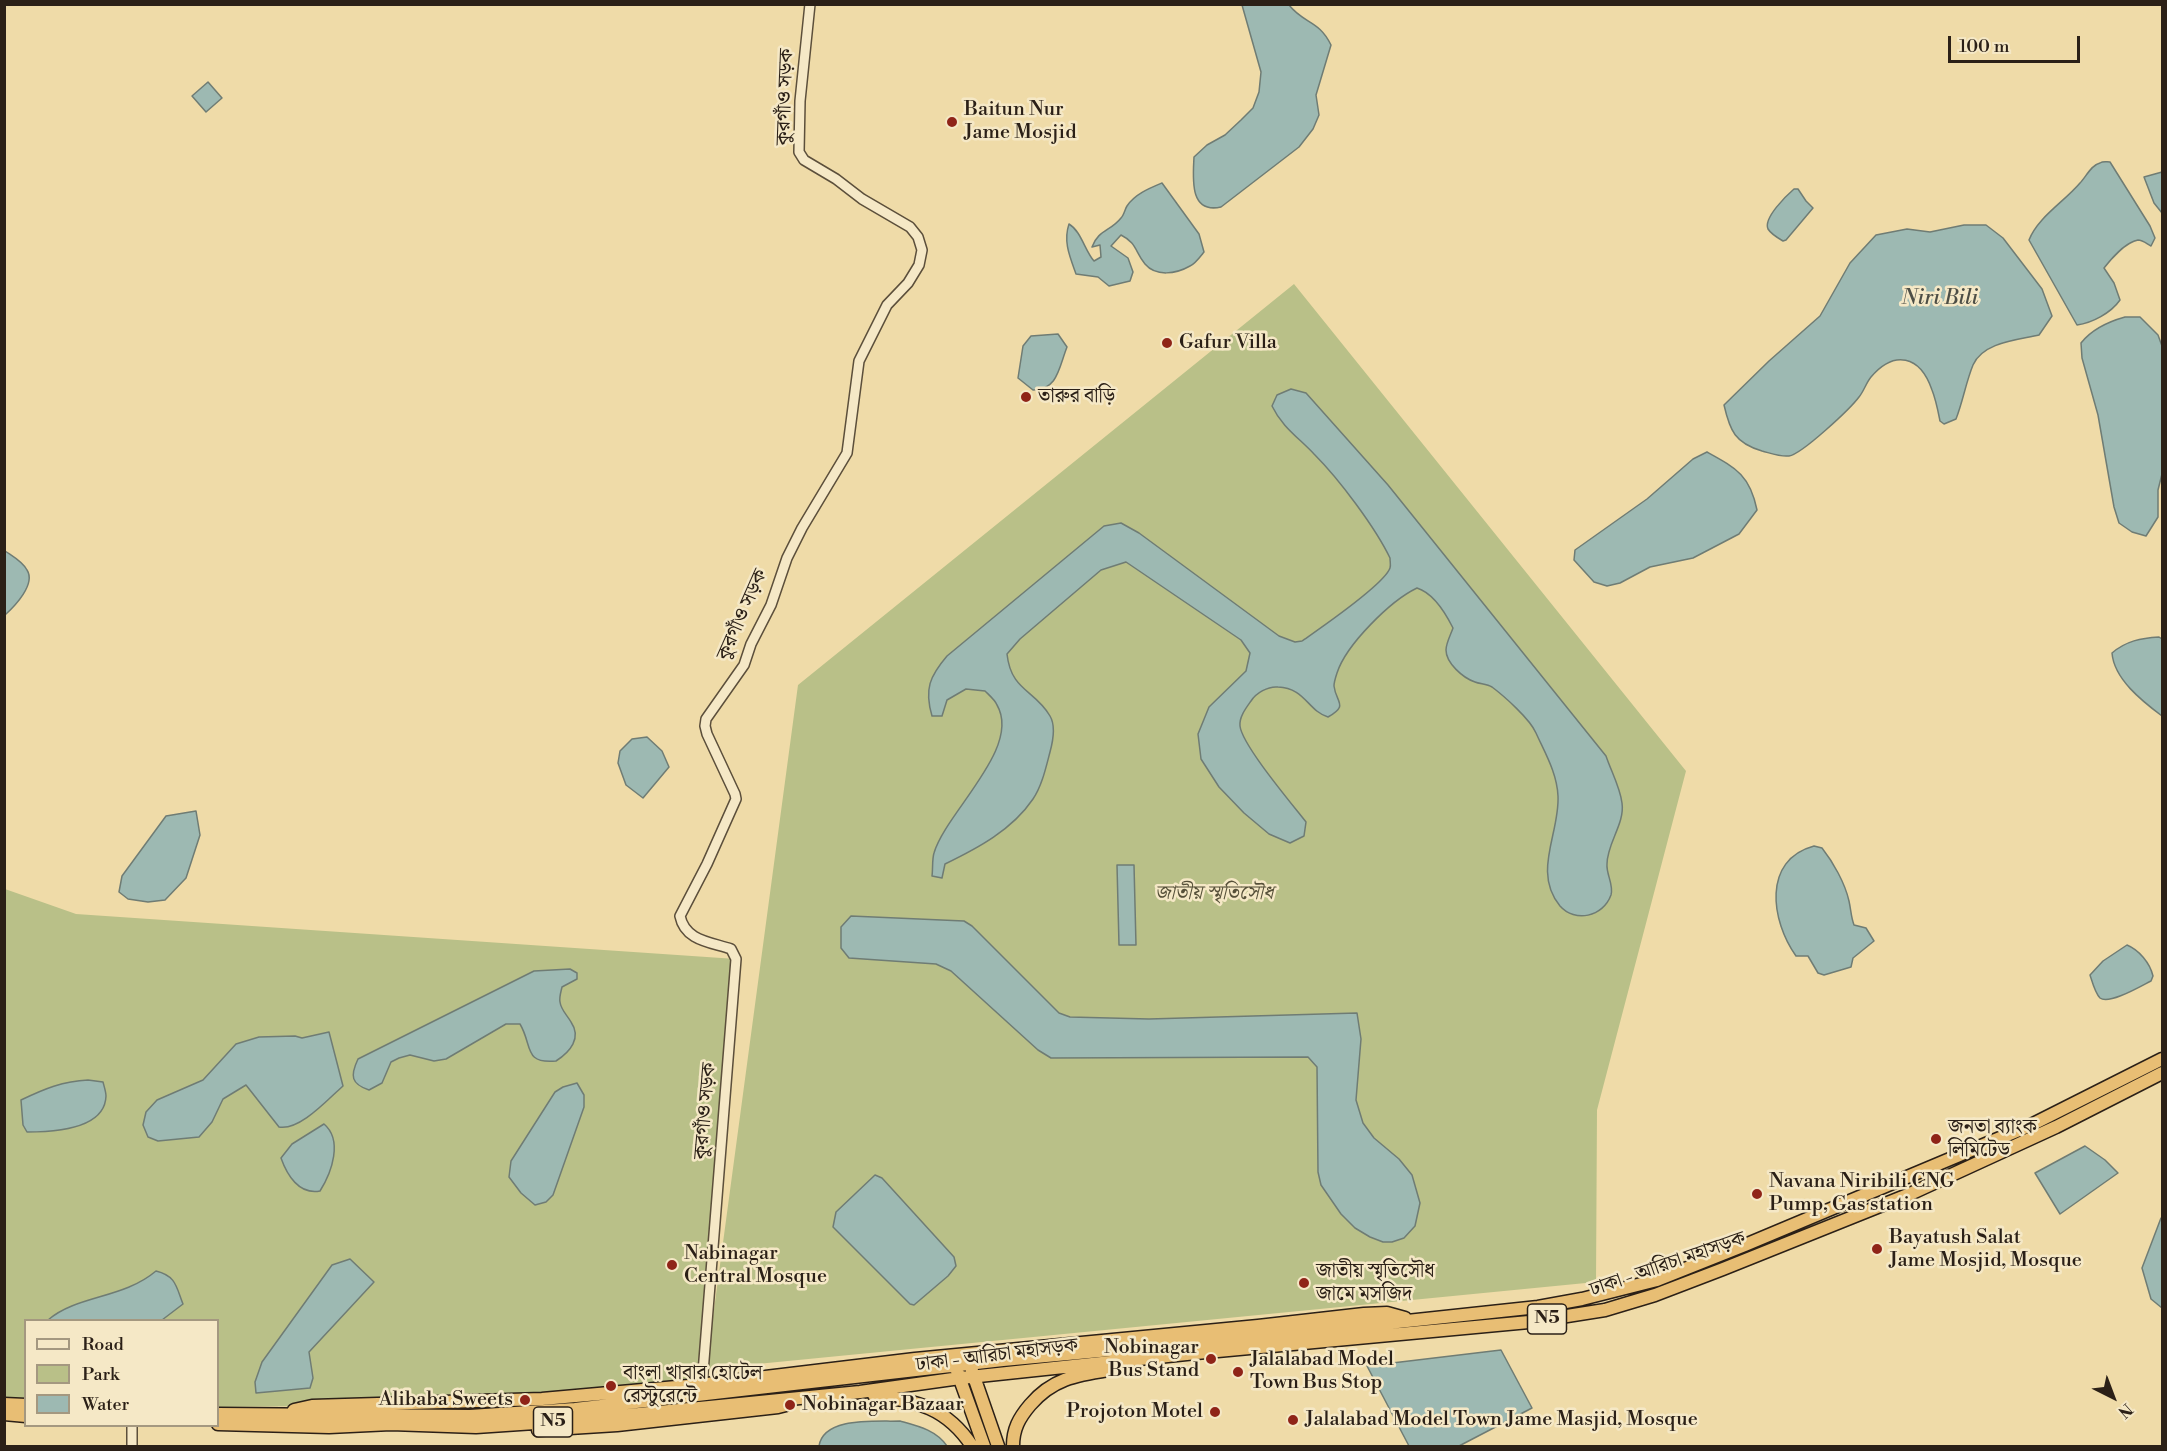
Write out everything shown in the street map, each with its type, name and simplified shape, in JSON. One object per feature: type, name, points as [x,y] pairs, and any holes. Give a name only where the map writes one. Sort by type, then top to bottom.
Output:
[{"type":"highway","name":"N5","points":[[972,1370],[1538,1307],[1582,1299],[1657,1280],[2031,1125],[2163,1059]]},
{"type":"highway","name":"ঢাকা - আরিচা মহাসড়ক","points":[[219,1424],[329,1427],[391,1424],[476,1427],[589,1419],[860,1392],[972,1370],[1156,1358],[1529,1322],[1605,1310],[1703,1277],[1910,1194],[2056,1127],[2163,1073]]},
{"type":"highway","points":[[282,1415],[312,1406],[542,1399],[702,1385],[915,1359],[1365,1314],[1387,1313],[1409,1320]]},
{"type":"highway","points":[[1013,1446],[1013,1433],[1023,1414],[1044,1390],[1055,1383],[1087,1374],[1132,1367],[1156,1358]]},
{"type":"highway","points":[[972,1370],[998,1446]]},
{"type":"highway","points":[[957,1372],[984,1446]]},
{"type":"highway","name":"N5","points":[[219,1414],[470,1416],[575,1409],[957,1372]]},
{"type":"highway","points":[[965,1394],[979,1390]]},
{"type":"highway","points":[[860,1392],[918,1403],[931,1408],[952,1422],[972,1446]]},
{"type":"highway","points":[[4,1404],[24,1405]]},
{"type":"highway","points":[[4,1414],[24,1416]]},
{"type":"street","name":"কুরগাঁও সড়ক","points":[[702,1385],[736,959],[731,949],[708,944],[687,931],[680,916],[707,864],[736,799],[707,734],[706,719],[744,664],[802,528],[847,453],[860,361],[886,305],[908,284],[919,266],[922,250],[918,237],[910,227],[861,199],[836,179],[804,160],[799,152],[800,101],[810,4]]},
{"type":"street","points":[[132,1427],[132,1446]]},
{"type":"green space","name":"জাতীয় স্মৃতিসৌধ","points":[[1294,284],[1686,771],[1597,1110],[1596,1282],[706,1369],[798,685]]},
{"type":"green space","points":[[5,889],[76,914],[736,959],[702,1385],[312,1406],[219,1407],[219,1319],[24,1319],[24,1402],[5,1400]]},
{"type":"water","points":[[1242,5],[1289,5],[1300,16],[1316,26],[1331,45],[1316,95],[1319,115],[1313,129],[1299,147],[1221,207],[1211,208],[1198,200],[1195,192],[1194,157],[1207,145],[1225,135],[1253,108],[1259,92],[1261,72]]},
{"type":"water","points":[[208,82],[222,98],[206,112],[192,96]]},
{"type":"water","points":[[2101,162],[2110,162],[2150,226],[2155,238],[2151,246],[2140,240],[2133,241],[2111,260],[2104,268],[2114,283],[2120,300],[2101,317],[2077,325],[2029,240],[2039,224],[2074,190],[2091,169]]},
{"type":"water","points":[[2162,172],[2162,213],[2154,203],[2144,177]]},
{"type":"water","points":[[1162,183],[1199,234],[1204,252],[1197,260],[1179,271],[1166,273],[1155,271],[1145,264],[1130,241],[1121,235],[1111,246],[1128,258],[1133,272],[1130,281],[1109,286],[1098,277],[1076,274],[1067,243],[1069,224],[1077,231],[1094,261],[1101,257],[1100,245],[1092,247],[1098,237],[1122,217],[1134,198]]},
{"type":"water","points":[[1794,189],[1798,189],[1813,208],[1783,241],[1771,233],[1767,224],[1777,207]]},
{"type":"water","name":"Niri Bili","points":[[1964,225],[1986,225],[2003,238],[2042,289],[2052,316],[2039,335],[2002,343],[1978,357],[1973,365],[1956,419],[1944,424],[1940,421],[1935,398],[1921,369],[1906,360],[1897,360],[1880,368],[1871,377],[1861,395],[1846,411],[1804,448],[1789,456],[1775,455],[1753,448],[1735,435],[1724,405],[1820,316],[1850,263],[1876,235],[1907,229],[1930,232]]},
{"type":"water","points":[[2125,317],[2140,317],[2158,335],[2162,346],[2162,474],[2158,490],[2158,517],[2146,536],[2132,532],[2119,523],[2114,507],[2098,415],[2082,358],[2081,343],[2085,338],[2100,327]]},
{"type":"water","points":[[1058,334],[1067,347],[1056,376],[1048,386],[1033,390],[1018,378],[1023,346],[1031,336]]},
{"type":"water","points":[[1291,389],[1306,393],[1388,485],[1606,756],[1619,791],[1622,811],[1608,856],[1607,868],[1612,887],[1611,895],[1602,908],[1595,913],[1573,915],[1560,906],[1552,893],[1548,880],[1548,866],[1558,810],[1558,796],[1553,771],[1533,727],[1497,691],[1490,686],[1470,680],[1452,665],[1446,650],[1453,628],[1442,610],[1423,590],[1417,588],[1406,594],[1382,613],[1359,637],[1337,673],[1334,686],[1340,706],[1334,713],[1328,717],[1321,714],[1294,691],[1274,687],[1256,695],[1243,713],[1240,726],[1249,746],[1306,822],[1304,836],[1290,843],[1269,834],[1244,813],[1219,787],[1201,759],[1198,734],[1209,707],[1246,671],[1250,653],[1241,640],[1126,562],[1101,570],[1020,639],[1007,654],[1013,676],[1044,707],[1052,720],[1053,738],[1039,788],[1025,810],[1005,829],[982,845],[945,864],[942,878],[932,876],[933,855],[941,837],[991,760],[999,740],[1002,722],[996,703],[985,691],[966,689],[947,700],[942,716],[932,716],[929,690],[936,670],[947,656],[1104,526],[1121,523],[1139,533],[1279,636],[1295,642],[1302,641],[1336,617],[1385,576],[1390,568],[1390,558],[1366,518],[1334,476],[1286,426],[1272,406],[1277,395]]},
{"type":"water","points":[[1707,452],[1734,468],[1746,480],[1754,498],[1757,510],[1739,534],[1693,558],[1650,567],[1620,583],[1607,586],[1594,582],[1574,560],[1575,550],[1647,499],[1693,459]]},
{"type":"water","points":[[5,551],[27,570],[29,582],[23,594],[5,615]]},
{"type":"water","points":[[2159,637],[2162,639],[2162,716],[2130,689],[2118,672],[2112,653],[2134,641]]},
{"type":"water","points":[[647,737],[662,751],[669,767],[643,798],[626,785],[618,763],[620,751],[632,739]]},
{"type":"water","points":[[196,811],[200,835],[186,878],[165,900],[148,902],[128,899],[119,892],[122,876],[166,816]]},
{"type":"water","points":[[1814,846],[1822,848],[1838,873],[1845,887],[1854,925],[1866,928],[1874,941],[1853,958],[1851,967],[1824,975],[1818,973],[1808,956],[1796,956],[1787,942],[1777,910],[1776,893],[1779,878],[1786,864],[1797,853]]},
{"type":"water","points":[[1117,865],[1134,865],[1136,945],[1119,945]]},
{"type":"water","points":[[851,916],[964,921],[972,926],[1059,1013],[1070,1017],[1149,1019],[1357,1013],[1361,1039],[1356,1100],[1363,1123],[1374,1138],[1399,1159],[1412,1175],[1420,1203],[1415,1226],[1404,1238],[1392,1242],[1383,1242],[1370,1237],[1355,1228],[1341,1214],[1321,1185],[1318,1172],[1317,1067],[1308,1057],[1051,1058],[1038,1050],[951,971],[936,964],[849,958],[841,948],[841,927]]},
{"type":"water","points":[[2127,945],[2136,950],[2147,962],[2152,971],[2151,981],[2117,997],[2100,998],[2090,975],[2103,961]]},
{"type":"water","points":[[570,969],[577,973],[577,979],[562,987],[560,1000],[574,1028],[575,1039],[570,1049],[556,1061],[538,1060],[530,1052],[520,1024],[506,1024],[446,1059],[434,1061],[410,1055],[399,1058],[391,1062],[382,1083],[369,1090],[359,1085],[354,1079],[358,1059],[534,971]]},
{"type":"water","points":[[329,1032],[343,1086],[305,1119],[287,1127],[279,1127],[246,1085],[223,1099],[212,1122],[199,1137],[158,1141],[148,1137],[143,1125],[146,1112],[157,1100],[203,1080],[236,1044],[259,1037],[295,1036],[302,1038]]},
{"type":"water","points":[[88,1080],[103,1082],[105,1089],[103,1107],[97,1116],[76,1127],[63,1130],[27,1132],[23,1125],[21,1100],[54,1086]]},
{"type":"water","points":[[577,1083],[584,1095],[584,1107],[553,1195],[546,1202],[535,1205],[521,1193],[509,1177],[511,1161],[555,1092]]},
{"type":"water","points":[[324,1124],[333,1139],[332,1166],[320,1191],[306,1190],[290,1177],[281,1158],[292,1144]]},
{"type":"water","points":[[2085,1146],[2105,1160],[2118,1173],[2060,1214],[2035,1173]]},
{"type":"water","points":[[875,1175],[882,1178],[954,1257],[956,1266],[948,1276],[914,1305],[910,1304],[833,1227],[836,1212]]},
{"type":"water","points":[[2161,1218],[2162,1308],[2151,1299],[2142,1268]]},
{"type":"water","points":[[350,1259],[374,1282],[309,1352],[313,1378],[310,1388],[256,1393],[255,1382],[262,1362],[332,1265]]},
{"type":"water","points":[[156,1271],[168,1276],[177,1287],[183,1304],[163,1319],[50,1319],[72,1306],[143,1280]]},
{"type":"water","points":[[1501,1350],[1532,1408],[1459,1446],[1409,1446],[1367,1366]]},
{"type":"water","points":[[866,1421],[900,1421],[932,1432],[947,1446],[819,1446],[823,1436],[841,1425]]},
{"type":"place","name":"Baitun Nur Jame Mosjid","points":[[952,122]]},
{"type":"place","name":"Gafur Villa","points":[[1167,343]]},
{"type":"place","name":"তারুর বাড়ি","points":[[1026,397]]},
{"type":"place","name":"জনতা ব্যাংক লিমিটেড","points":[[1936,1139]]},
{"type":"place","name":"Navana Niribili CNG Pump, Gas station","points":[[1757,1194]]},
{"type":"place","name":"Bayatush Salat Jame Mosjid, Mosque","points":[[1877,1249]]},
{"type":"place","name":"Nabinagar Central Mosque","points":[[672,1265]]},
{"type":"place","name":"জাতীয় স্মৃতিসৌধ জামে মসজিদ","points":[[1304,1283]]},
{"type":"place","name":"Nobinagar Bus Stand","points":[[1211,1359]]},
{"type":"place","name":"Jalalabad Model Town Bus Stop","points":[[1238,1372]]},
{"type":"place","name":"বাংলা খাবার হোটেল রেস্টুরেন্টে","points":[[611,1386]]},
{"type":"place","name":"Alibaba Sweets","points":[[525,1400]]},
{"type":"place","name":"Nobinagar Bazaar","points":[[790,1405]]},
{"type":"place","name":"Projoton Motel","points":[[1215,1412]]},
{"type":"place","name":"Jalalabad Model Town Jame Masjid, Mosque","points":[[1293,1420]]}]
